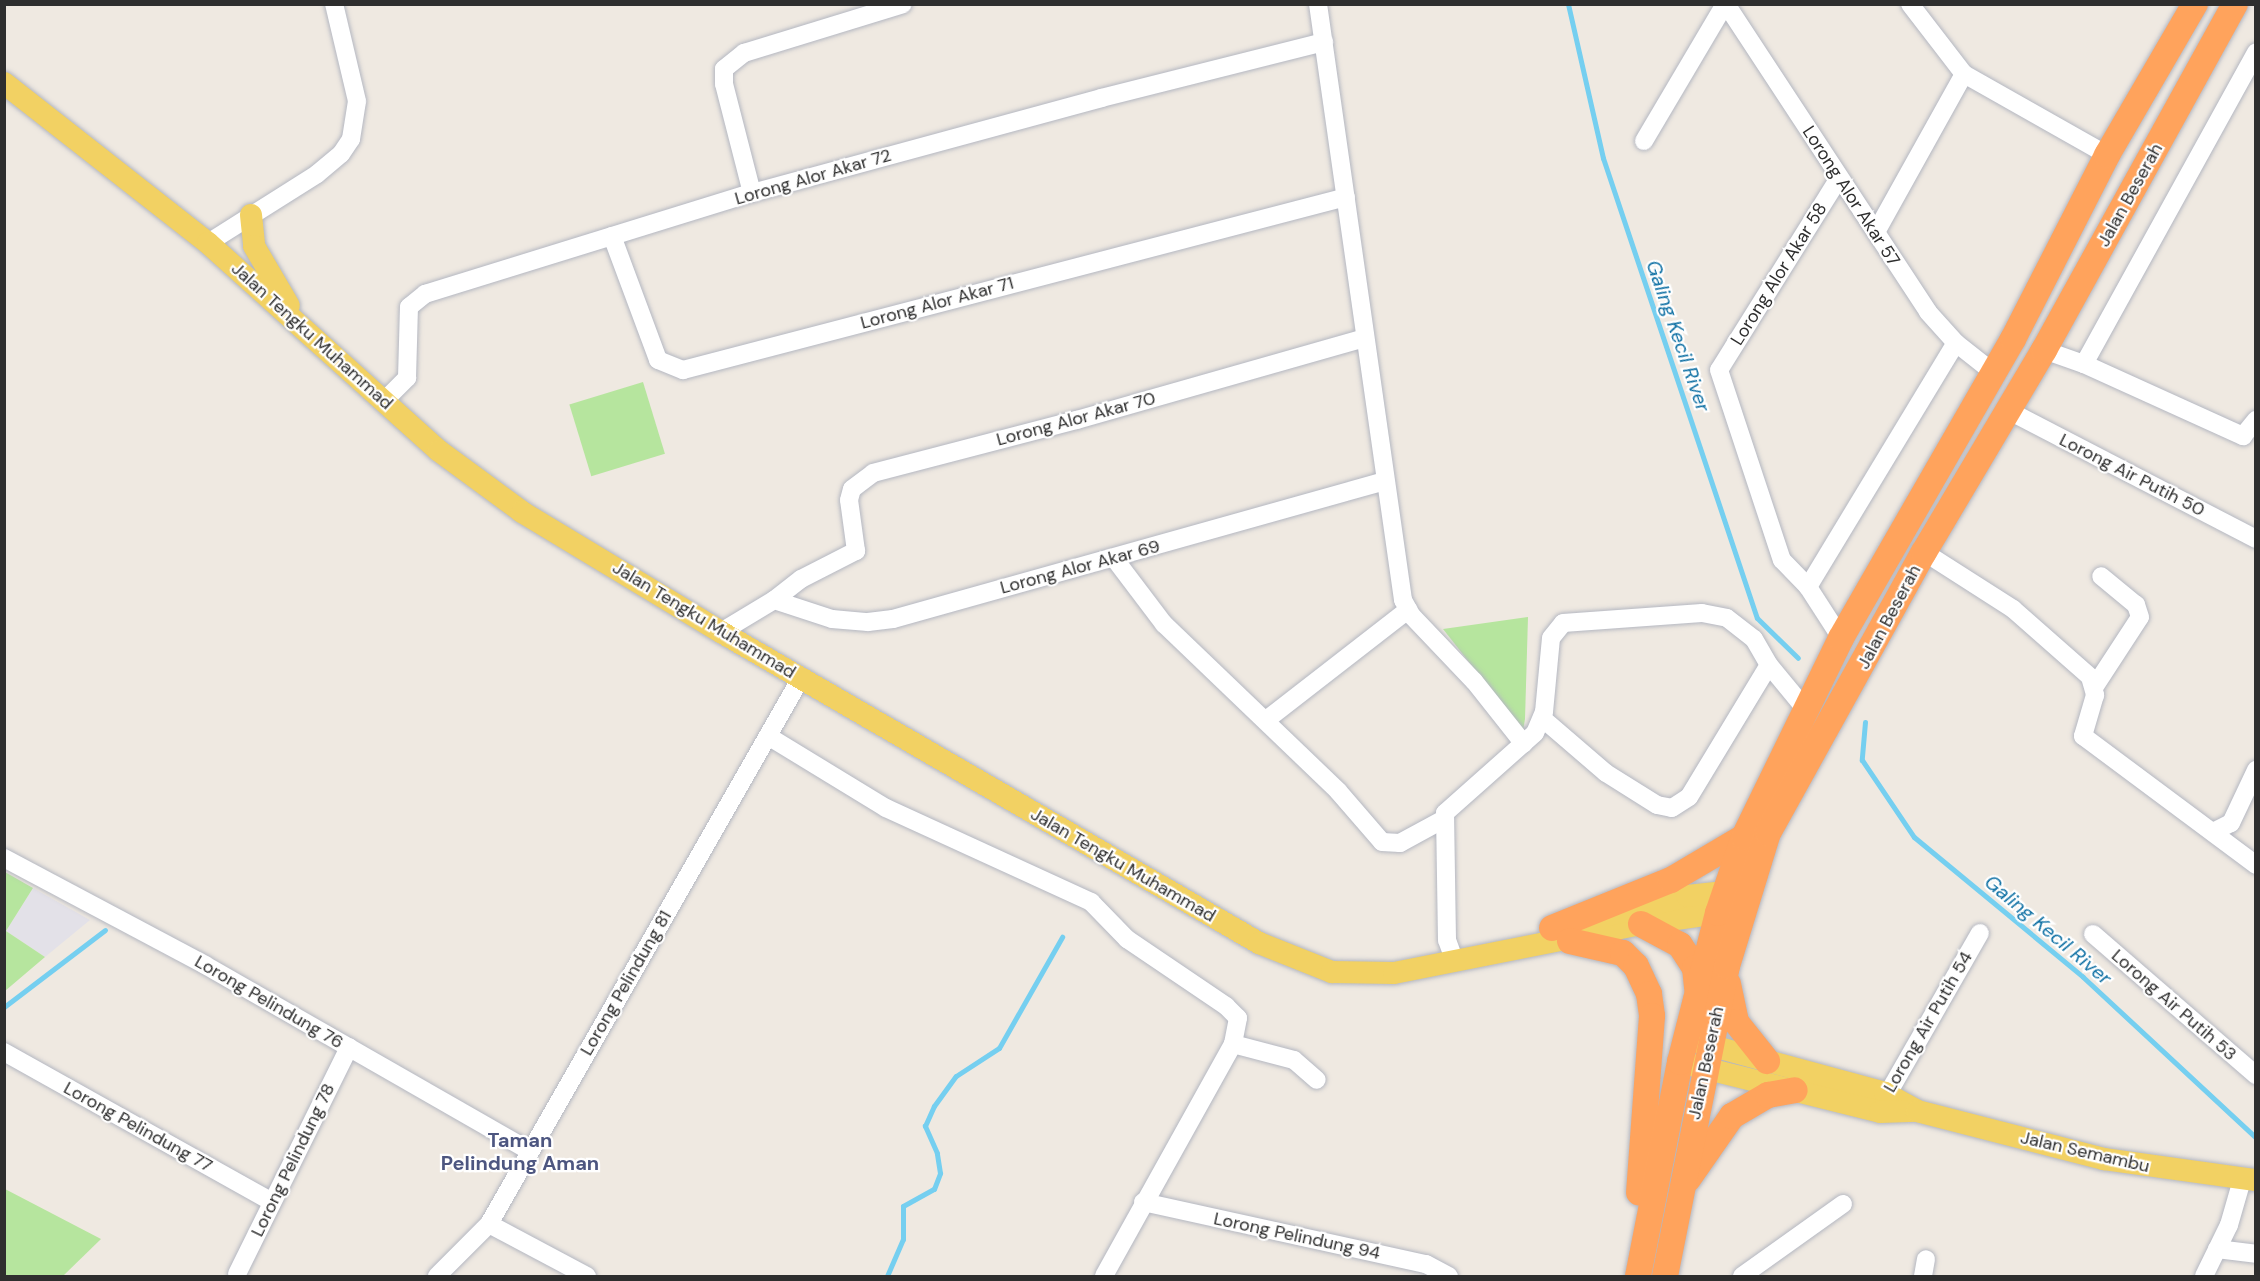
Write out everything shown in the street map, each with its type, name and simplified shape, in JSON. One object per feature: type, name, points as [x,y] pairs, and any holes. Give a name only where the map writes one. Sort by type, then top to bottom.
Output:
[{"type":"highway","name":"Jalan Beserah","points":[[1638,1276],[1695,1053],[1727,966],[1732,905],[1744,837],[1841,638],[1994,373],[2107,155],[2195,4]]},
{"type":"highway","name":"Jalan Beserah","points":[[1665,1276],[1679,1194],[1695,1053],[1698,991],[1732,905],[1788,791],[1866,661],[1924,552],[2044,350],[2235,4]]},
{"type":"highway","points":[[1561,934],[1671,880],[1744,837]]},
{"type":"highway","points":[[1641,924],[1680,945],[1695,968],[1698,991]]},
{"type":"highway","points":[[1561,934],[1623,953],[1636,966],[1649,994],[1652,1016],[1640,1184],[1627,1276]]},
{"type":"highway","points":[[1727,966],[1732,1012],[1743,1034],[1767,1061]]},
{"type":"highway","points":[[1679,1194],[1732,1116],[1768,1095],[1795,1090]]},
{"type":"main road","name":"Jalan Tengku Muhammad","points":[[4,83],[208,243],[440,451],[522,512],[721,632],[1259,943],[1302,963],[1332,972],[1361,975],[1394,973],[1455,962],[1561,934],[1687,896],[1732,905]]},
{"type":"main road","points":[[251,215],[254,246],[301,325]]},
{"type":"main road","name":"Jalan Tengku Muhammad","points":[[1561,934],[1641,924],[1732,905]]},
{"type":"main road","name":"Jalan Semambu","points":[[1695,1053],[1795,1090],[1883,1102]]},
{"type":"main road","name":"Jalan Semambu","points":[[1695,1053],[1767,1061],[1883,1102],[2104,1159],[2249,1180]]},
{"type":"street","points":[[208,243],[317,174],[341,154],[351,139],[357,101],[334,4]]},
{"type":"street","points":[[752,193],[724,84],[724,69],[744,53],[903,4]]},
{"type":"street","points":[[1317,4],[1346,197],[1364,338],[1377,402],[1385,481],[1403,600],[1408,610],[1524,744]]},
{"type":"street","points":[[1644,141],[1725,4]]},
{"type":"street","name":"Lorong Alor Akar 57","points":[[1725,4],[1928,312],[1956,343],[1994,373]]},
{"type":"street","points":[[1910,4],[1964,74],[2107,155]]},
{"type":"street","name":"Lorong Alor Akar 72","points":[[384,400],[407,378],[410,307],[425,294],[752,193],[1101,98],[1324,42]]},
{"type":"street","points":[[2084,364],[2256,52]]},
{"type":"street","points":[[1876,232],[1964,74]]},
{"type":"street","name":"Lorong Alor Akar 58","points":[[1808,587],[1782,560],[1719,370],[1839,178]]},
{"type":"street","name":"Lorong Alor Akar 71","points":[[612,237],[653,352],[670,368],[683,370],[1346,197]]},
{"type":"street","name":"Lorong Alor Akar 70","points":[[774,600],[801,579],[856,551],[849,500],[852,489],[873,472],[1077,420],[1364,338]]},
{"type":"street","points":[[1841,638],[1808,587],[1956,343]]},
{"type":"street","points":[[2044,350],[2084,364],[2242,436],[2256,420]]},
{"type":"street","name":"Lorong Air Putih 50","points":[[2009,411],[2256,539]]},
{"type":"street","name":"Lorong Alor Akar 69","points":[[774,600],[808,614],[868,622],[1114,558],[1385,481]]},
{"type":"street","points":[[1924,552],[2013,609],[2090,676],[2095,686]]},
{"type":"street","points":[[1114,558],[1164,624],[1266,720],[1382,842],[1400,843],[1444,819]]},
{"type":"street","points":[[2101,576],[2136,605],[2140,616],[2095,686],[2083,736],[2256,865]]},
{"type":"street","points":[[721,632],[774,600]]},
{"type":"street","points":[[1266,720],[1408,610]]},
{"type":"street","points":[[1455,962],[1447,940],[1444,819],[1449,808],[1535,733],[1542,718],[1548,649],[1554,631],[1563,623],[1718,615],[1747,631],[1769,665],[1807,711]]},
{"type":"street","points":[[1542,718],[1606,773],[1658,805],[1672,808],[1689,797],[1769,665]]},
{"type":"street","name":"Lorong Pelindung 81","points":[[437,1276],[489,1224],[801,678]]},
{"type":"street","points":[[768,736],[886,808],[1090,902],[1127,939],[1233,1011],[1239,1027],[1233,1044],[1104,1276]]},
{"type":"street","points":[[2213,832],[2231,823],[2256,770]]},
{"type":"street","name":"Lorong Pelindung 76","points":[[4,858],[349,1047],[530,1151]]},
{"type":"street","name":"Lorong Air Putih 54","points":[[1883,1102],[1980,933]]},
{"type":"street","name":"Lorong Air Putih 53","points":[[2093,934],[2256,1075]]},
{"type":"street","points":[[1233,1044],[1294,1060],[1317,1080]]},
{"type":"street","name":"Lorong Pelindung 78","points":[[237,1274],[349,1047]]},
{"type":"street","name":"Lorong Pelindung 77","points":[[4,1052],[272,1202]]},
{"type":"street","points":[[2204,1276],[2249,1180]]},
{"type":"street","name":"Lorong Pelindung 94","points":[[1143,1203],[1426,1264],[1449,1276]]},
{"type":"street","points":[[1742,1276],[1843,1204]]},
{"type":"street","points":[[489,1224],[586,1276]]},
{"type":"street","points":[[2217,1249],[2256,1254]]},
{"type":"shaded area","points":[[33,888],[90,920],[45,957],[6,931]]},
{"type":"green space","points":[[643,382],[665,454],[591,476],[569,405]]},
{"type":"green space","points":[[1528,617],[1525,719],[1523,731],[1443,629]]},
{"type":"green space","points":[[5,872],[33,888],[6,931],[45,957],[5,991]]},
{"type":"green space","points":[[4,1189],[101,1239],[63,1276],[5,1276]]},
{"type":"waterway","name":"Galing Kecil River","points":[[1568,4],[1603,158],[1757,618],[1798,658]]},
{"type":"waterway","name":"Galing Kecil River","points":[[1865,722],[1862,760],[1914,837],[2083,977],[2256,1138]]},
{"type":"waterway","points":[[4,1007],[105,930]]},
{"type":"waterway","points":[[887,1276],[903,1239],[903,1206],[934,1189],[940,1173],[937,1153],[925,1126],[934,1106],[956,1076],[999,1048],[1062,937]]},
{"type":"district","name":"Taman Pelindung Aman","points":[[520,1152]]}]
